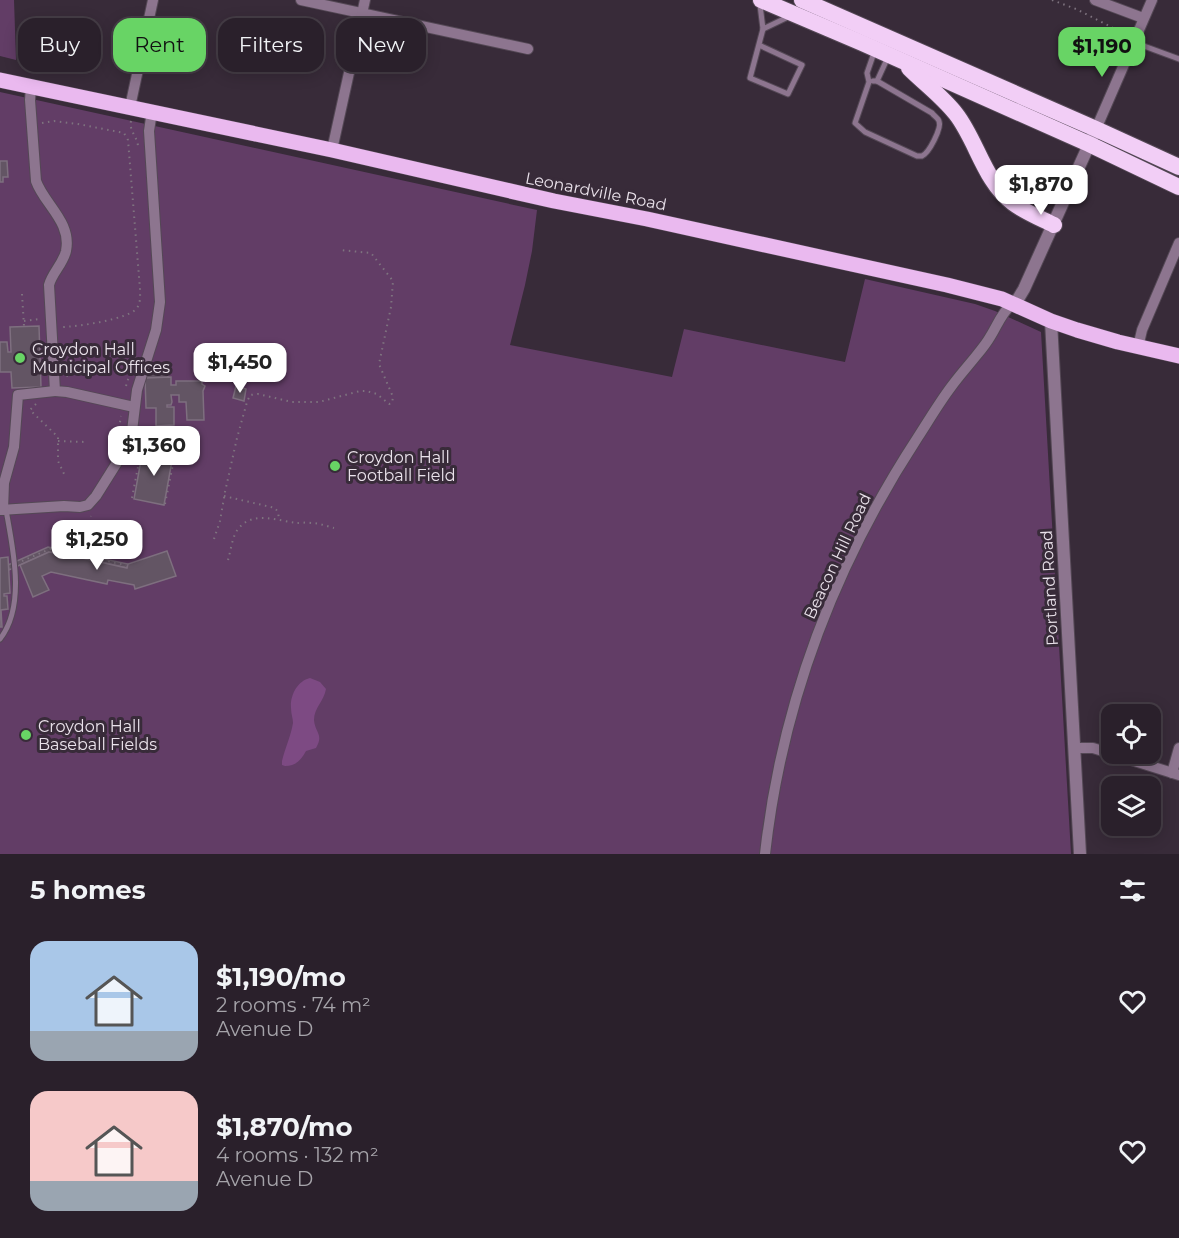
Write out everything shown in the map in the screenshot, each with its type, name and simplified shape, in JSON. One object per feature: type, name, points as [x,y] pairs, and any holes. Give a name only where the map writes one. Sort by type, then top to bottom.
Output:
[{"type":"highway","points":[[760,0],[799,7],[1093,136],[1179,187]]},
{"type":"highway","points":[[799,7],[888,54],[1093,136],[1178,165]]},
{"type":"highway","points":[[888,54],[956,115],[971,137],[989,174],[1011,202],[1054,225]]},
{"type":"main road","name":"Leonardville Road","points":[[0,80],[131,112],[152,111],[554,201],[647,219],[947,285],[992,296],[1051,321],[1097,336],[1179,356]]},
{"type":"street","points":[[131,112],[153,0]]},
{"type":"street","points":[[301,0],[528,49]]},
{"type":"street","points":[[332,150],[365,0]]},
{"type":"street","points":[[1095,0],[1143,18]]},
{"type":"street","points":[[1012,304],[1022,293],[1054,225],[1152,0]]},
{"type":"street","points":[[31,86],[36,181],[58,216],[66,240],[63,259],[50,283],[55,391]]},
{"type":"street","points":[[128,407],[67,392],[18,395],[14,447],[4,483],[3,510],[88,505],[127,447],[132,431],[128,407],[156,330],[160,302],[149,131],[152,111]]},
{"type":"street","points":[[1138,347],[1142,330],[1179,243]]},
{"type":"street","name":"Beacon Hill Road","points":[[765,854],[778,774],[795,700],[819,630],[846,566],[884,491],[952,386],[985,345],[1012,304]]},
{"type":"street","name":"Portland Road","points":[[1051,321],[1080,854]]},
{"type":"street","points":[[1075,748],[1093,748],[1175,774],[1179,748]]},
{"type":"lane","points":[[759,45],[802,64],[788,94],[750,78],[763,29],[760,0]]},
{"type":"lane","points":[[763,29],[799,7]]},
{"type":"lane","points":[[1134,40],[1179,58]]},
{"type":"lane","points":[[877,81],[888,54]]},
{"type":"lane","points":[[869,82],[877,81],[932,113],[938,119],[939,129],[928,151],[922,156],[917,156],[865,132],[855,123],[869,82],[867,73],[888,54]]},
{"type":"lane","points":[[0,639],[6,632],[11,619],[16,594],[11,541],[3,510]]},
{"type":"path","points":[[1052,0],[1076,9],[1134,40]]},
{"type":"path","points":[[131,112],[130,128],[137,140],[139,155]]},
{"type":"path","points":[[24,321],[52,321],[55,326],[63,327],[91,324],[125,315],[134,311],[138,306],[140,289],[126,135],[121,132],[54,121],[44,122],[32,129]]},
{"type":"path","points":[[214,539],[220,521],[237,438],[250,395],[258,394],[292,402],[319,402],[366,391],[377,394],[388,403],[392,403],[393,397],[379,364],[391,307],[393,281],[371,253],[340,250]]},
{"type":"path","points":[[22,294],[24,326]]},
{"type":"path","points":[[125,394],[128,377],[138,350]]},
{"type":"path","points":[[40,400],[30,410],[58,437],[58,461],[65,476]]},
{"type":"path","points":[[116,446],[128,407]]},
{"type":"path","points":[[58,441],[86,442]]},
{"type":"path","points":[[132,498],[142,446],[160,449],[158,451],[175,454],[165,504]]},
{"type":"path","points":[[146,447],[149,450]]},
{"type":"path","points":[[224,496],[274,508],[278,512],[279,519]]},
{"type":"path","points":[[91,516],[87,540],[99,555],[98,560]]},
{"type":"path","points":[[228,560],[234,537],[242,525],[247,522],[258,519],[279,519],[310,522],[334,528]]},
{"type":"path","points":[[69,553],[69,549],[87,540]]},
{"type":"path","points":[[17,563],[50,549],[126,565]]},
{"type":"shaded area","points":[[0,0],[14,0],[16,60],[0,56]]},
{"type":"shaded area","points":[[0,92],[537,210],[532,251],[510,345],[672,377],[684,329],[845,362],[865,279],[975,304],[1041,332],[1071,854],[0,854]]},
{"type":"shaded area","points":[[310,678],[320,682],[326,689],[314,716],[319,740],[316,748],[306,751],[298,762],[285,766],[282,765],[282,761],[293,723],[292,699],[301,682]]},
{"type":"building","points":[[0,161],[7,161],[8,177],[3,177],[3,182],[0,182]]},
{"type":"building","name":"Croydon Hall Municipal Offices","points":[[39,326],[41,387],[12,388],[11,372],[0,372],[0,342],[7,342],[8,352],[11,352],[10,327]]},
{"type":"building","points":[[159,370],[168,373],[168,378],[147,378],[147,374]]},
{"type":"building","points":[[171,377],[171,385],[176,385],[176,381],[202,381],[205,386],[203,391],[204,420],[187,420],[186,402],[179,402],[179,395],[171,395],[171,405],[167,407],[174,407],[174,425],[156,426],[156,408],[146,408],[145,378]]},
{"type":"building","points":[[236,386],[246,389],[244,401],[233,398]]},
{"type":"building","points":[[143,449],[173,455],[164,505],[134,499]]},
{"type":"building","points":[[48,547],[128,564],[127,568],[49,552],[9,570],[8,565]]},
{"type":"building","points":[[167,551],[176,576],[135,589],[134,585],[108,580],[107,584],[51,572],[42,576],[49,590],[33,597],[20,565],[49,552],[55,552],[127,568],[128,564]]},
{"type":"building","points":[[8,557],[10,593],[4,594],[7,596],[8,609],[1,610],[2,627],[0,627],[0,558]]},
{"type":"place","name":"Croydon Hall Municipal Offices","points":[[20,358]]},
{"type":"place","name":"Croydon Hall Football Field","points":[[335,466]]},
{"type":"place","name":"Croydon Hall Baseball Fields","points":[[26,735]]}]
